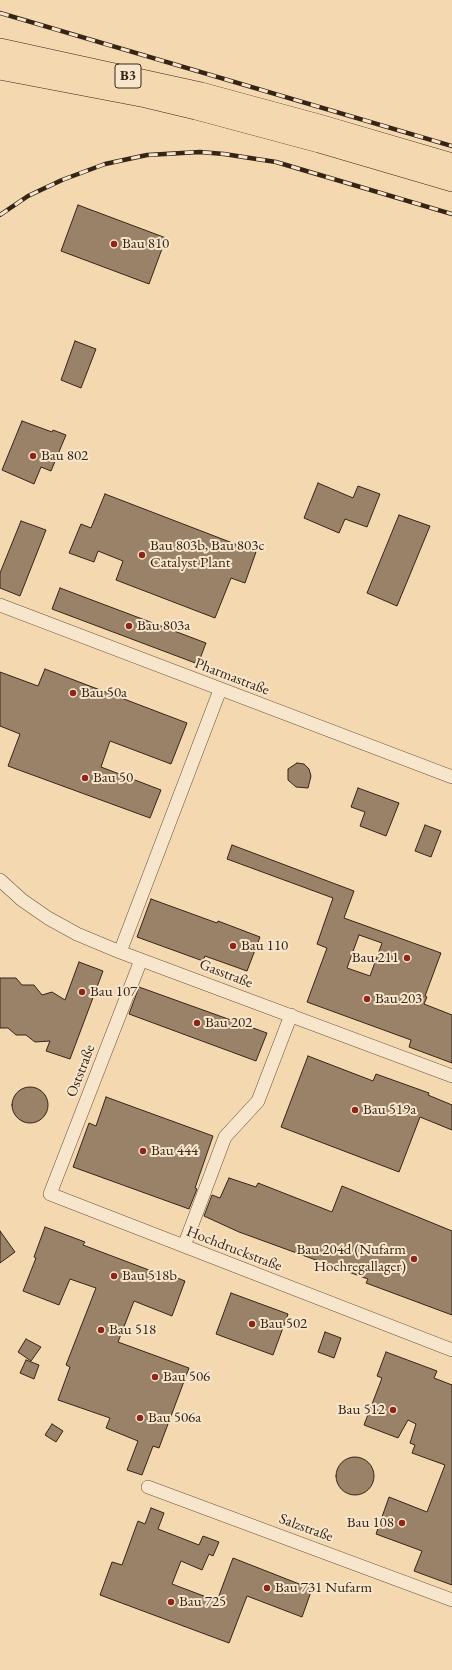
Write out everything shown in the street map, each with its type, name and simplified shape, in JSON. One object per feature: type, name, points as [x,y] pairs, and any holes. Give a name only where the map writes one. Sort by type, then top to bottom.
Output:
[{"type":"main road","name":"B3","points":[[0,49],[147,80],[239,103],[452,164]]},
{"type":"main road","name":"B3","points":[[0,69],[189,108],[319,142],[452,182]]},
{"type":"street","name":"Pharmastraße","points":[[0,605],[452,777]]},
{"type":"street","points":[[120,952],[220,690]]},
{"type":"street","name":"Gasstraße","points":[[0,880],[22,900],[48,918],[77,934],[141,960],[452,1076]]},
{"type":"street","name":"Oststraße","points":[[50,1194],[141,960]]},
{"type":"street","points":[[184,1246],[225,1137],[258,1101],[291,1016]]},
{"type":"street","name":"Hochdruckstraße","points":[[50,1194],[452,1350]]},
{"type":"street","name":"Salzstraße","points":[[148,1487],[452,1600]]},
{"type":"building","name":"Bau 810","points":[[78,205],[166,238],[149,284],[61,251]]},
{"type":"building","points":[[75,341],[96,349],[81,388],[61,380]]},
{"type":"building","name":"Bau 802","points":[[22,421],[52,432],[53,430],[66,435],[51,471],[41,467],[34,484],[2,470]]},
{"type":"building","points":[[318,483],[353,498],[358,486],[380,494],[367,527],[345,519],[339,533],[304,518]]},
{"type":"building","name":"Bau 803b, Bau 803c Catalyst Plant","points":[[105,494],[256,552],[245,583],[231,578],[215,618],[116,580],[123,561],[98,551],[94,562],[69,553],[81,524],[91,528]]},
{"type":"building","points":[[399,515],[430,526],[397,606],[367,593]]},
{"type":"building","points":[[21,521],[46,530],[20,596],[0,588],[0,573]]},
{"type":"building","name":"Bau 803a","points":[[60,588],[206,643],[198,664],[52,609]]},
{"type":"building","points":[[45,669],[187,723],[171,764],[110,741],[101,767],[161,790],[150,818],[8,766],[20,734],[0,726],[0,672],[38,686]]},
{"type":"building","points":[[297,763],[304,764],[309,769],[311,776],[308,788],[296,787],[288,780],[288,769]]},
{"type":"building","points":[[358,788],[399,803],[386,836],[360,826],[365,812],[351,807]]},
{"type":"building","points":[[425,825],[441,831],[431,857],[415,851]]},
{"type":"building","points":[[232,845],[354,891],[344,918],[441,953],[425,996],[427,997],[424,1004],[452,1015],[452,1063],[409,1047],[411,1040],[307,1002],[327,948],[317,944],[333,898],[227,859]],"holes":[[[359,935],[382,943],[370,976],[347,968]]]},
{"type":"building","points":[[151,899],[217,923],[218,921],[260,937],[247,971],[205,956],[203,961],[137,937]]},
{"type":"building","points":[[79,962],[103,971],[70,1059],[46,1051],[50,1041],[35,1042],[26,1035],[16,1035],[8,1028],[0,1028],[0,978],[16,978],[22,985],[34,985],[42,995],[52,992],[65,1000]]},
{"type":"building","name":"Bau 202","points":[[139,987],[267,1033],[256,1061],[129,1014]]},
{"type":"building","name":"Bau 519a","points":[[308,1056],[373,1081],[376,1074],[429,1093],[428,1095],[452,1105],[452,1130],[420,1117],[399,1172],[281,1127]]},
{"type":"building","points":[[34,1087],[43,1092],[47,1098],[47,1112],[43,1118],[34,1123],[26,1123],[17,1118],[13,1112],[12,1101],[17,1092],[23,1088]]},
{"type":"building","name":"Bau 444","points":[[106,1097],[213,1136],[195,1188],[197,1189],[189,1209],[73,1167],[89,1123],[96,1126]]},
{"type":"building","points":[[229,1178],[256,1187],[258,1183],[332,1212],[342,1186],[452,1231],[452,1315],[366,1283],[368,1279],[239,1232],[204,1216],[212,1195],[220,1198]]},
{"type":"building","points":[[45,1227],[85,1242],[83,1245],[162,1275],[162,1272],[185,1281],[172,1316],[134,1301],[118,1342],[189,1368],[159,1448],[153,1446],[142,1475],[127,1470],[138,1441],[106,1428],[110,1418],[58,1400],[70,1367],[66,1365],[96,1288],[70,1279],[59,1305],[23,1291],[36,1258],[34,1257]]},
{"type":"building","points":[[0,1231],[15,1252],[0,1263]]},
{"type":"building","name":"Bau 502","points":[[231,1293],[288,1314],[273,1355],[216,1334]]},
{"type":"building","points":[[325,1332],[341,1338],[334,1358],[318,1352]]},
{"type":"building","points":[[26,1339],[41,1347],[31,1361],[18,1352]]},
{"type":"building","points":[[386,1352],[437,1371],[434,1378],[452,1385],[452,1585],[414,1571],[422,1551],[376,1534],[389,1497],[427,1512],[445,1465],[412,1453],[415,1445],[410,1443],[416,1424],[408,1420],[398,1438],[364,1425],[382,1378],[377,1376]]},
{"type":"building","points":[[26,1360],[39,1365],[34,1379],[20,1373]]},
{"type":"building","points":[[52,1424],[63,1431],[56,1442],[45,1435]]},
{"type":"building","points":[[355,1457],[368,1463],[374,1476],[368,1489],[355,1495],[342,1489],[336,1476],[342,1463]]},
{"type":"building","points":[[151,1508],[164,1513],[158,1529],[199,1545],[203,1536],[219,1542],[213,1556],[209,1554],[202,1570],[181,1561],[172,1584],[217,1601],[233,1558],[312,1589],[302,1617],[247,1596],[229,1643],[100,1595],[112,1562],[122,1565],[138,1521],[145,1524]]},
{"type":"railway","points":[[0,13],[452,146]]},
{"type":"railway","points":[[0,215],[28,196],[62,180],[105,164],[147,155],[200,152],[276,162],[452,214]]},
{"type":"place","name":"Bau 810","points":[[114,244]]},
{"type":"place","name":"Bau 802","points":[[33,456]]},
{"type":"place","name":"Bau 803b, Bau 803c Catalyst Plant","points":[[142,555]]},
{"type":"place","name":"Bau 803a","points":[[129,626]]},
{"type":"place","name":"Bau 50a","points":[[73,693]]},
{"type":"place","name":"Bau 50","points":[[85,778]]},
{"type":"place","name":"Bau 110","points":[[233,946]]},
{"type":"place","name":"Bau 211","points":[[407,958]]},
{"type":"place","name":"Bau 107","points":[[82,992]]},
{"type":"place","name":"Bau 203","points":[[367,999]]},
{"type":"place","name":"Bau 202","points":[[197,1023]]},
{"type":"place","name":"Bau 519a","points":[[355,1110]]},
{"type":"place","name":"Bau 444","points":[[143,1151]]},
{"type":"place","name":"Bau 204d (Nufarm Hochregallager)","points":[[414,1259]]},
{"type":"place","name":"Bau 518b","points":[[114,1276]]},
{"type":"place","name":"Bau 502","points":[[252,1324]]},
{"type":"place","name":"Bau 518","points":[[101,1330]]},
{"type":"place","name":"Bau 506","points":[[155,1377]]},
{"type":"place","name":"Bau 512","points":[[393,1410]]},
{"type":"place","name":"Bau 506a","points":[[140,1418]]},
{"type":"place","name":"Bau 108","points":[[402,1523]]},
{"type":"place","name":"Bau 731 Nufarm","points":[[267,1588]]},
{"type":"place","name":"Bau 725","points":[[171,1602]]}]
